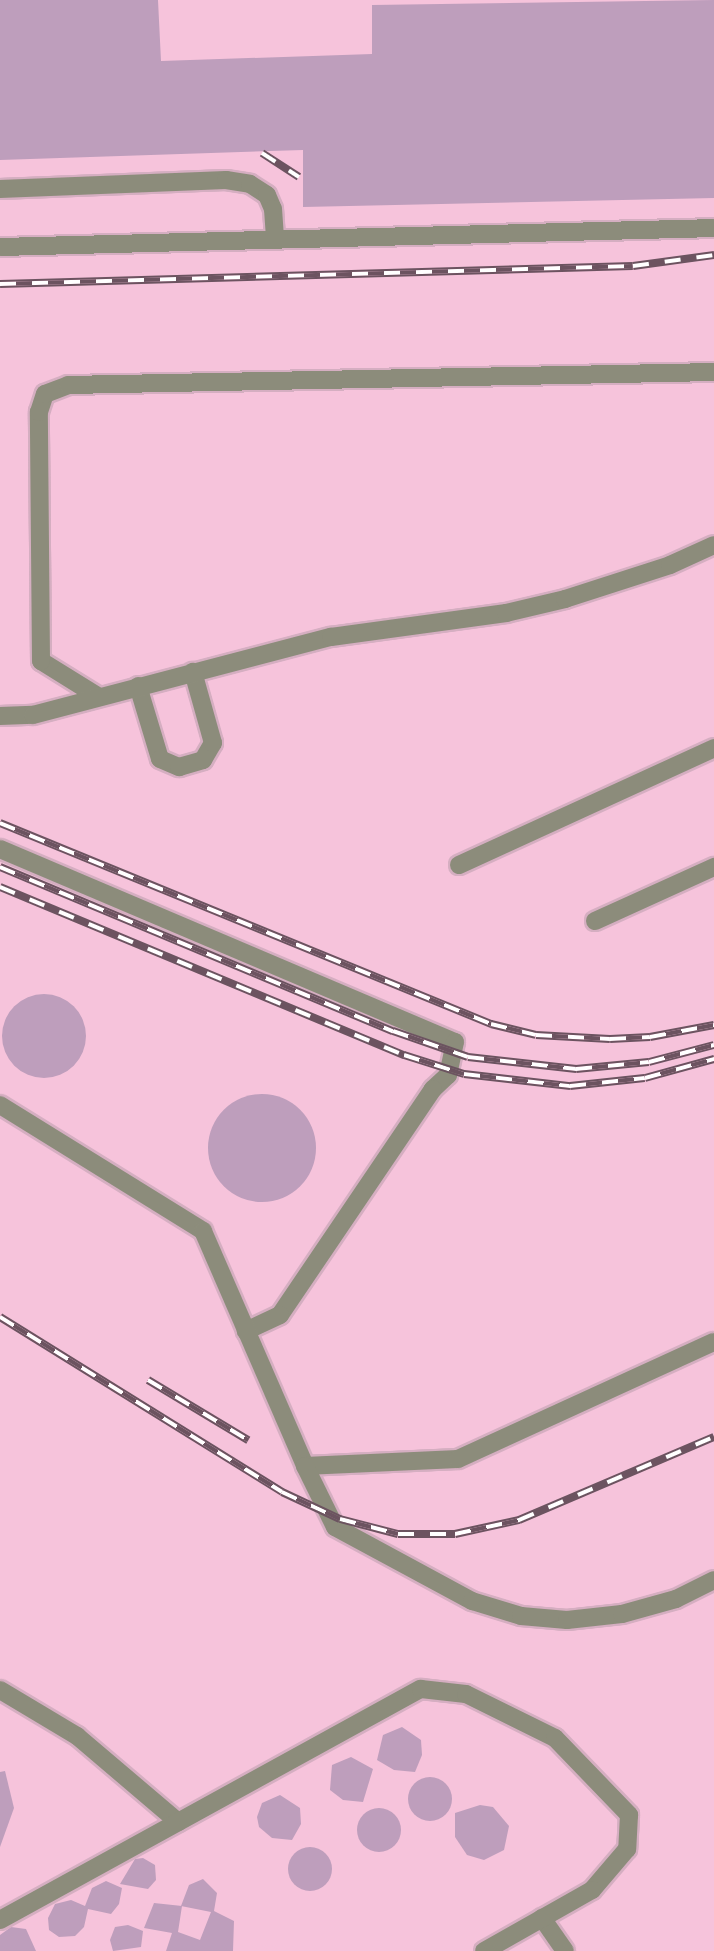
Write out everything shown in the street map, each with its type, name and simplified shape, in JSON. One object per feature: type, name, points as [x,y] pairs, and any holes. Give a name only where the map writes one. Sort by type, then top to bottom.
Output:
[{"type":"lane","points":[[0,190],[226,180],[250,184],[267,195],[273,209],[275,239]]},
{"type":"lane","points":[[0,247],[714,228]]},
{"type":"lane","points":[[99,697],[41,661],[39,412],[45,394],[68,384],[714,372]]},
{"type":"lane","points":[[0,716],[33,715],[331,637],[506,613],[565,599],[670,565],[714,545]]},
{"type":"lane","points":[[138,686],[160,759],[178,767],[203,760],[213,743],[193,672]]},
{"type":"lane","points":[[458,865],[714,748]]},
{"type":"lane","points":[[0,849],[455,1042],[447,1075],[433,1088],[280,1315],[246,1331]]},
{"type":"lane","points":[[595,921],[714,866]]},
{"type":"lane","points":[[0,1105],[203,1231],[305,1466],[335,1527],[472,1601],[521,1616],[567,1620],[622,1614],[676,1599],[714,1580]]},
{"type":"lane","points":[[305,1466],[458,1460],[714,1342]]},
{"type":"lane","points":[[0,1920],[421,1689],[466,1694],[555,1738],[629,1815],[627,1849],[593,1890],[484,1951]]},
{"type":"lane","points":[[0,1690],[76,1736],[178,1822]]},
{"type":"lane","points":[[542,1918],[565,1951]]},
{"type":"shaded area","points":[[0,0],[714,0],[714,1951],[0,1951]]},
{"type":"building","points":[[0,0],[158,0],[161,61],[372,54],[372,5],[714,0],[714,198],[303,207],[303,150],[0,160]]},
{"type":"building","points":[[44,994],[60,997],[74,1006],[83,1020],[86,1036],[83,1052],[74,1066],[60,1075],[44,1078],[28,1075],[14,1066],[5,1052],[2,1036],[5,1020],[14,1006],[28,997]]},
{"type":"building","points":[[262,1094],[283,1098],[300,1110],[312,1127],[316,1148],[312,1169],[300,1186],[283,1198],[262,1202],[241,1198],[224,1186],[212,1169],[208,1148],[212,1127],[224,1110],[241,1098]]},
{"type":"building","points":[[402,1727],[421,1740],[422,1755],[415,1772],[394,1770],[377,1760],[383,1735]]},
{"type":"building","points":[[351,1757],[373,1769],[363,1802],[343,1800],[330,1790],[332,1765]]},
{"type":"building","points":[[5,1771],[14,1808],[0,1847],[0,1772]]},
{"type":"building","points":[[430,1777],[439,1778],[446,1783],[451,1790],[451,1808],[446,1815],[439,1820],[430,1821],[421,1820],[414,1815],[409,1808],[408,1799],[409,1790],[414,1783],[421,1778]]},
{"type":"building","points":[[280,1795],[300,1808],[301,1824],[292,1840],[272,1838],[259,1827],[257,1817],[262,1803]]},
{"type":"building","points":[[480,1805],[493,1807],[509,1826],[504,1850],[484,1860],[467,1855],[455,1837],[455,1813]]},
{"type":"building","points":[[379,1808],[388,1809],[395,1814],[400,1821],[400,1839],[395,1846],[388,1851],[379,1852],[370,1851],[363,1846],[358,1839],[357,1830],[358,1821],[363,1814],[370,1809]]},
{"type":"building","points":[[310,1847],[326,1853],[332,1869],[326,1885],[310,1891],[294,1885],[288,1869],[294,1853]]},
{"type":"building","points":[[143,1858],[155,1865],[156,1880],[148,1889],[120,1884],[135,1859]]},
{"type":"building","points":[[203,1879],[217,1893],[214,1911],[234,1921],[233,1951],[166,1951],[172,1933],[144,1928],[154,1903],[181,1906],[189,1885]],"holes":[[[182,1906],[211,1912],[200,1940],[178,1932]]]},
{"type":"building","points":[[106,1881],[122,1888],[119,1904],[111,1914],[88,1909],[84,1927],[75,1936],[59,1937],[49,1930],[48,1918],[55,1904],[71,1900],[85,1906],[92,1888]]},
{"type":"building","points":[[128,1925],[143,1931],[141,1947],[113,1951],[110,1940],[115,1927]]},
{"type":"building","points":[[11,1927],[26,1929],[36,1951],[0,1951],[0,1935]]},
{"type":"railway","points":[[262,153],[299,177]]},
{"type":"railway","points":[[0,284],[633,266],[714,255]]},
{"type":"railway","points":[[0,823],[491,1024],[536,1035],[610,1039],[650,1037],[714,1025]]},
{"type":"railway","points":[[0,867],[393,1031],[468,1057],[576,1069],[649,1062],[714,1045]]},
{"type":"railway","points":[[0,887],[404,1055],[464,1074],[570,1086],[645,1078],[714,1059]]},
{"type":"railway","points":[[0,1317],[282,1492],[340,1519],[398,1534],[455,1534],[519,1520],[714,1437]]},
{"type":"railway","points":[[148,1380],[248,1440]]}]
